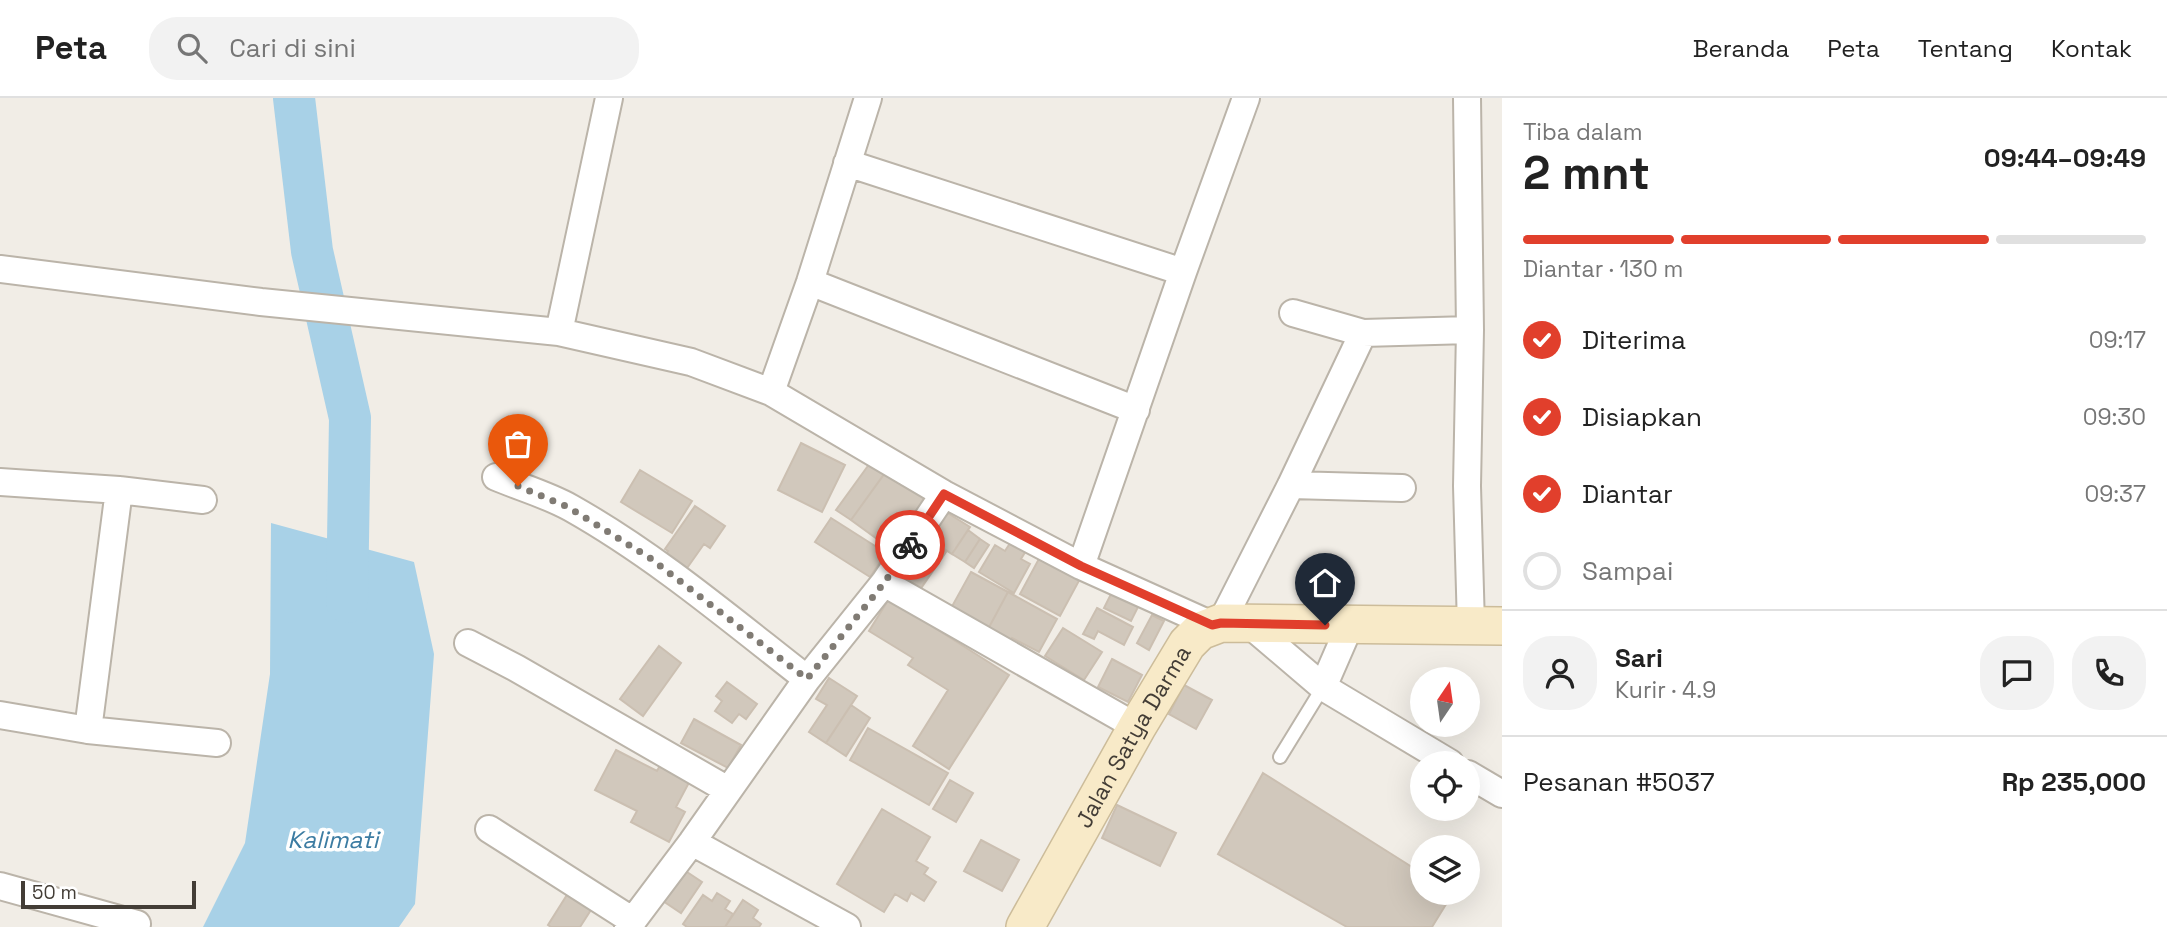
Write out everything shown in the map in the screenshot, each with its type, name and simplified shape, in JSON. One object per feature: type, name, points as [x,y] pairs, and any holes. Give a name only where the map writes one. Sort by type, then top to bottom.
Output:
[{"type":"main road","points":[[1227,624],[1487,626]]},
{"type":"main road","name":"Jalan Satya Darma","points":[[1025,927],[1137,727],[1187,644],[1200,631],[1227,624]]},
{"type":"street","points":[[559,332],[609,98]]},
{"type":"street","points":[[771,392],[810,282],[868,98]]},
{"type":"street","points":[[1081,566],[1246,98]]},
{"type":"street","points":[[1467,98],[1470,330],[1467,486],[1487,626]]},
{"type":"street","points":[[847,163],[1183,272]]},
{"type":"street","points":[[0,269],[261,302],[559,332],[691,362],[771,392],[944,494],[1081,566],[1227,624],[1323,687],[1430,751]]},
{"type":"street","points":[[810,282],[1136,410]]},
{"type":"street","points":[[1293,313],[1363,333],[1470,330]]},
{"type":"street","points":[[1227,624],[1363,333]]},
{"type":"street","points":[[496,477],[568,507],[617,536],[666,569],[807,679]]},
{"type":"street","points":[[0,482],[118,490],[202,500]]},
{"type":"street","points":[[1291,485],[1402,488]]},
{"type":"street","points":[[88,730],[118,490]]},
{"type":"street","points":[[489,829],[631,924],[807,679],[884,583],[944,494]]},
{"type":"street","points":[[884,583],[1137,727]]},
{"type":"street","points":[[1323,687],[1350,625]]},
{"type":"street","points":[[468,643],[728,790]]},
{"type":"street","points":[[0,715],[88,730],[217,743]]},
{"type":"street","points":[[1480,781],[1502,794]]},
{"type":"street","points":[[692,842],[847,927]]},
{"type":"street","points":[[0,886],[137,924]]},
{"type":"lane","points":[[1280,757],[1323,687]]},
{"type":"water","name":"Kalimati","points":[[271,523],[414,562],[434,654],[415,904],[399,927],[203,927],[245,843],[270,674]]},
{"type":"building","points":[[801,443],[845,465],[822,512],[778,490]]},
{"type":"building","points":[[870,463],[885,473],[851,520],[836,510]]},
{"type":"building","points":[[890,466],[930,495],[891,549],[851,520]]},
{"type":"building","points":[[640,470],[692,501],[672,533],[621,502]]},
{"type":"building","points":[[695,506],[725,526],[710,548],[704,544],[685,571],[664,557],[668,551],[665,549]]},
{"type":"building","points":[[946,512],[970,527],[952,554],[929,539]]},
{"type":"building","points":[[831,518],[886,553],[870,577],[815,542]]},
{"type":"building","points":[[968,530],[980,539],[965,562],[952,554]]},
{"type":"building","points":[[926,539],[946,552],[917,594],[898,581]]},
{"type":"building","points":[[980,539],[989,545],[974,568],[965,562]]},
{"type":"building","points":[[1012,540],[1027,549],[1021,559],[1030,564],[1014,593],[979,572],[995,545],[1005,551]]},
{"type":"building","points":[[1041,555],[1081,577],[1060,616],[1020,594]]},
{"type":"building","points":[[971,572],[1008,592],[987,631],[950,610]]},
{"type":"building","points":[[1114,588],[1141,601],[1131,621],[1104,608]]},
{"type":"building","points":[[1008,592],[1057,619],[1039,652],[1012,638],[1009,643],[987,631]]},
{"type":"building","points":[[889,599],[1009,675],[949,769],[913,746],[948,690],[908,665],[913,658],[869,631]]},
{"type":"building","points":[[1097,608],[1133,627],[1124,645],[1098,631],[1094,639],[1083,634]]},
{"type":"building","points":[[1152,615],[1164,621],[1149,650],[1137,643]]},
{"type":"building","points":[[1063,628],[1102,652],[1084,680],[1045,656]]},
{"type":"building","points":[[659,646],[681,663],[643,716],[620,699]]},
{"type":"building","points":[[1112,659],[1142,675],[1128,702],[1098,687]]},
{"type":"building","points":[[829,678],[857,696],[826,743],[809,732],[827,705],[816,699]]},
{"type":"building","points":[[727,682],[757,704],[746,719],[739,714],[732,723],[715,711],[722,701],[716,696]]},
{"type":"building","points":[[1184,685],[1212,700],[1196,729],[1169,714]]},
{"type":"building","points":[[851,705],[870,718],[846,756],[826,743]]},
{"type":"building","points":[[694,719],[741,745],[728,768],[681,743]]},
{"type":"building","points":[[868,728],[948,773],[929,805],[850,760]]},
{"type":"building","points":[[616,750],[657,771],[663,760],[693,775],[676,807],[685,812],[669,842],[631,822],[637,811],[595,790]]},
{"type":"building","points":[[1263,773],[1410,866],[1410,905],[1446,905],[1432,927],[1347,927],[1218,854]]},
{"type":"building","points":[[950,780],[973,793],[956,822],[933,809]]},
{"type":"building","points":[[1117,805],[1176,833],[1160,866],[1102,838]]},
{"type":"building","points":[[882,809],[930,837],[916,861],[928,868],[924,874],[936,882],[924,901],[911,893],[907,901],[895,894],[884,912],[837,884]]},
{"type":"building","points":[[981,840],[1019,860],[1002,891],[964,871]]},
{"type":"building","points":[[681,868],[702,882],[681,913],[660,899]]},
{"type":"building","points":[[572,887],[596,902],[580,927],[551,927],[548,925]]},
{"type":"building","points":[[717,893],[730,901],[725,909],[733,914],[725,927],[687,927],[683,924],[703,895],[712,901]]},
{"type":"building","points":[[743,900],[758,910],[753,918],[761,924],[759,927],[725,927]]},
{"type":"waterway","points":[[294,98],[312,251],[350,418],[347,602]]},
{"type":"way so far","points":[[518,486],[568,507],[650,558],[807,679],[884,583],[910,545]]},
{"type":"route","points":[[910,545],[944,494],[1081,566],[1212,625],[1325,625]]}]
